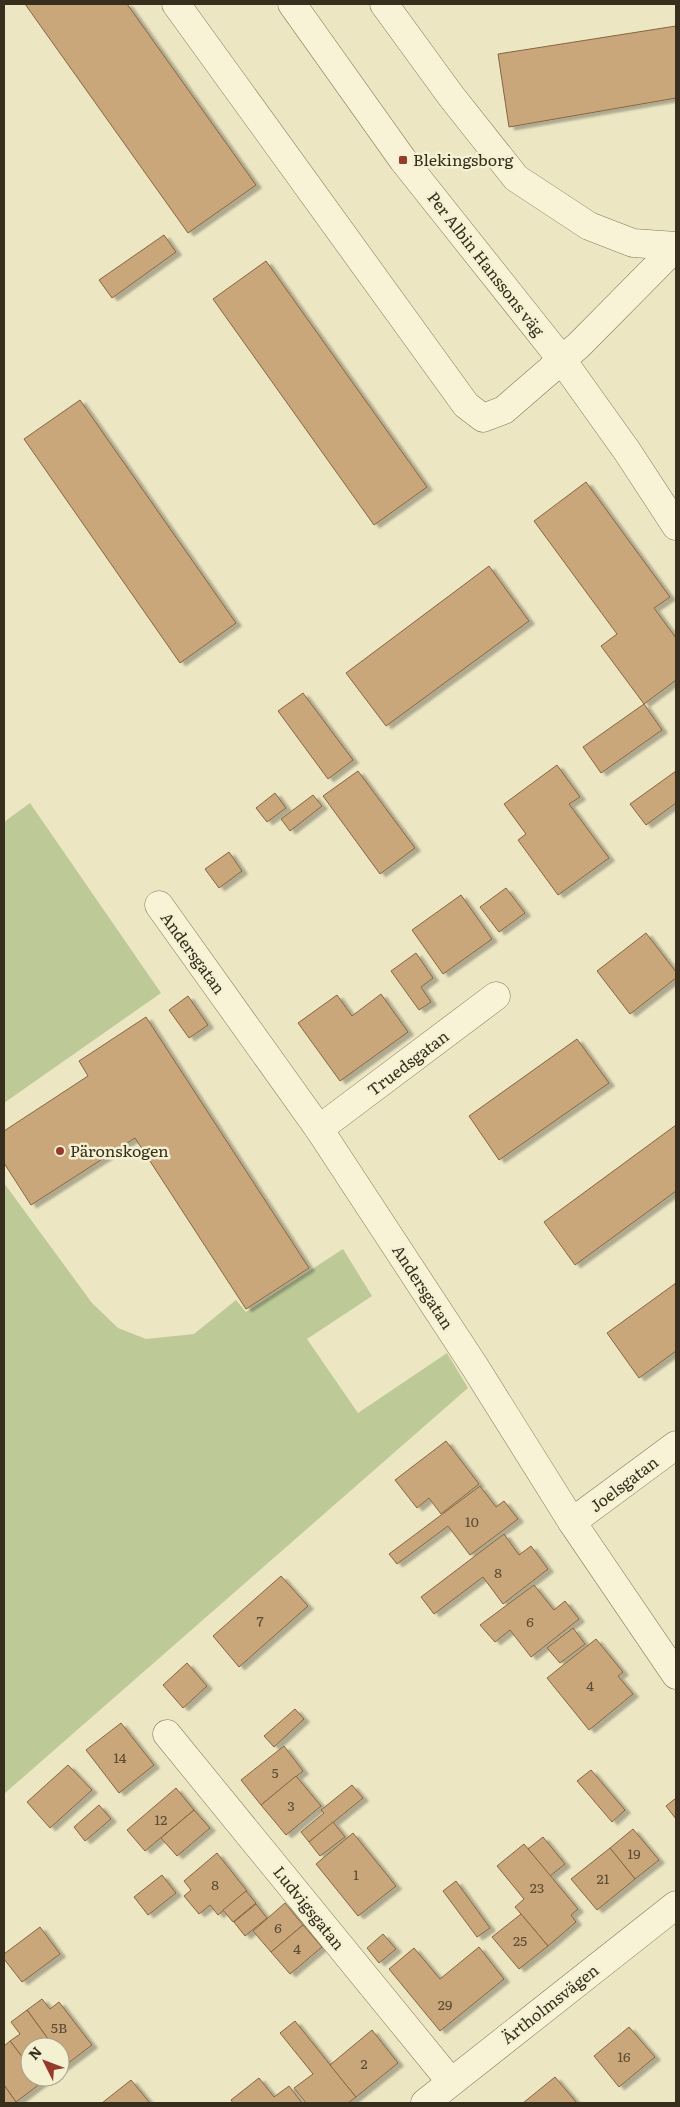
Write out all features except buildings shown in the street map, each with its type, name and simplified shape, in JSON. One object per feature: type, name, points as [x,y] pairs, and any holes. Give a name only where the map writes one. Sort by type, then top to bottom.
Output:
[{"type":"street","points":[[176,4],[466,405],[483,418],[504,410],[562,360],[676,246]]},
{"type":"street","name":"Per Albin Hanssons väg","points":[[292,4],[403,160],[562,360],[676,526]]},
{"type":"street","points":[[384,4],[451,96],[516,178],[589,226],[633,242],[676,246]]},
{"type":"street","name":"Andersgatan","points":[[159,905],[319,1129],[476,1367],[572,1522],[676,1675]]},
{"type":"street","name":"Truedsgatan","points":[[319,1129],[496,996]]},
{"type":"street","name":"Joelsgatan","points":[[572,1522],[676,1445]]},
{"type":"street","name":"Ludvigsgatan","points":[[167,1734],[451,2082]]},
{"type":"street","name":"Ärtholmsvägen","points":[[425,2103],[676,1905]]},
{"type":"green space","points":[[30,803],[161,993],[4,1103],[4,822]]},
{"type":"green space","points":[[4,1183],[92,1303],[118,1328],[146,1339],[194,1334],[236,1300],[246,1312],[343,1249],[372,1296],[307,1339],[358,1413],[447,1353],[468,1388],[4,1794]]},
{"type":"place","name":"Blekingsborg","points":[[403,160]]},
{"type":"place","name":"Päronskogen","points":[[60,1151]]}]
